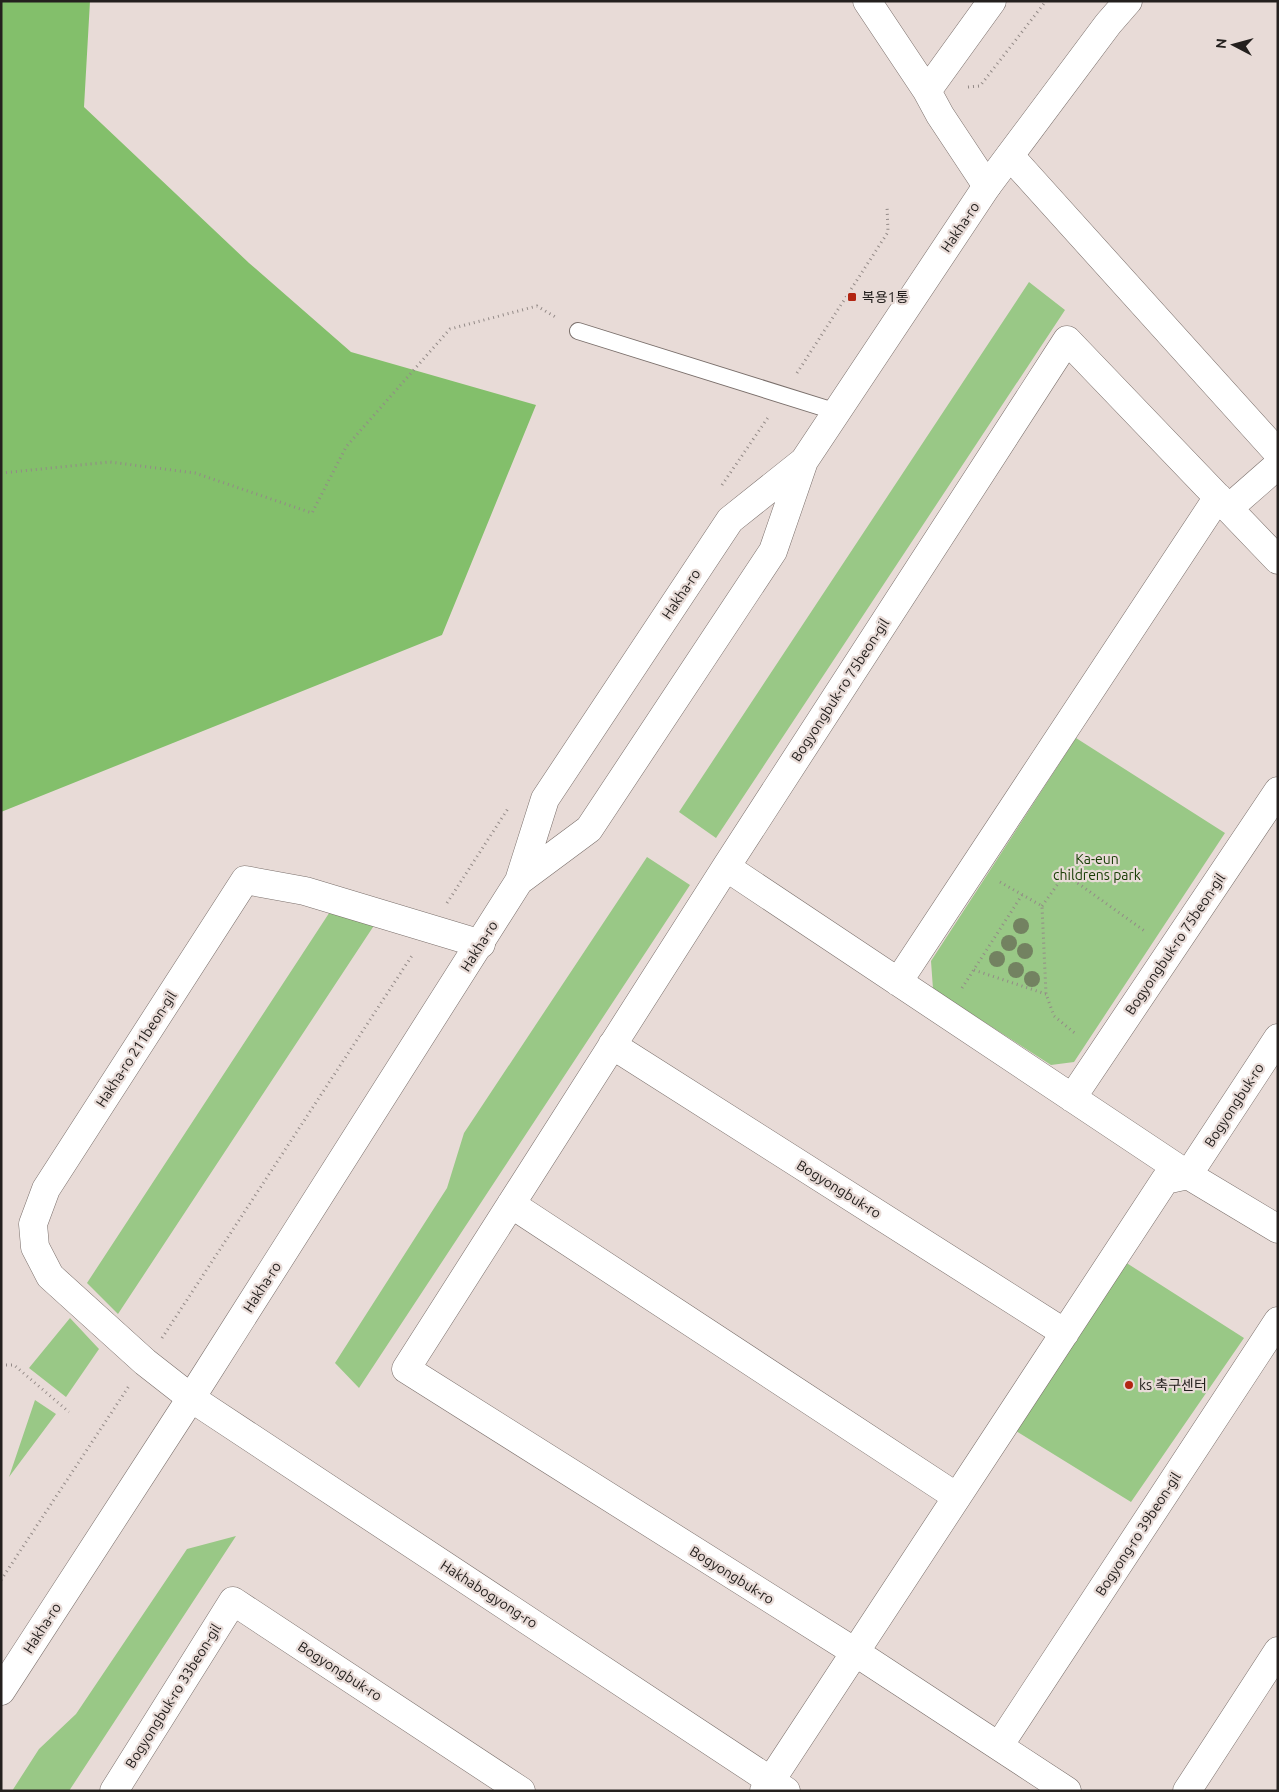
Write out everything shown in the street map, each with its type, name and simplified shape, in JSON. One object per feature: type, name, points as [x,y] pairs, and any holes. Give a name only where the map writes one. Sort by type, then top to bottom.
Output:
[{"type":"street","points":[[867,1],[987,186]]},
{"type":"street","points":[[927,91],[992,1]]},
{"type":"street","name":"Hakha-ro","points":[[519,881],[589,829],[773,551],[804,461],[987,186],[1108,24],[1128,1]]},
{"type":"street","points":[[1010,156],[1278,453]]},
{"type":"street","name":"Bogyongbuk-ro 75beon-gil","points":[[406,1369],[726,867],[1067,340],[1224,502]]},
{"type":"street","name":"Hakha-ro","points":[[1,1691],[481,944],[519,881],[545,799],[730,520],[804,461]]},
{"type":"street","points":[[898,982],[1224,502],[1278,465]]},
{"type":"street","points":[[1224,502],[1278,560]]},
{"type":"street","name":"Bogyongbuk-ro 75beon-gil","points":[[1072,1098],[1278,791]]},
{"type":"street","points":[[726,867],[1188,1175],[1278,1229]]},
{"type":"street","name":"Hakha-ro 211beon-gil","points":[[191,1398],[145,1362],[50,1276],[35,1247],[33,1224],[46,1189],[245,880],[305,891],[481,944]]},
{"type":"street","name":"Bogyongbuk-ro","points":[[1188,1175],[1278,1038]]},
{"type":"street","name":"Bogyongbuk-ro","points":[[612,1045],[1065,1333]]},
{"type":"street","points":[[774,1787],[855,1652],[1165,1180],[1188,1175]]},
{"type":"street","points":[[511,1204],[957,1497]]},
{"type":"street","name":"Bogyong-ro 39beon-gil","points":[[999,1746],[1278,1322]]},
{"type":"street","name":"Bogyongbuk-ro","points":[[406,1369],[855,1652],[1067,1791]]},
{"type":"street","name":"Hakhabogyong-ro","points":[[191,1398],[774,1787]]},
{"type":"street","name":"Bogyongbuk-ro","points":[[233,1601],[521,1791]]},
{"type":"street","name":"Bogyongbuk-ro 33beon-gil","points":[[114,1791],[233,1601]]},
{"type":"street","points":[[1187,1791],[1278,1651]]},
{"type":"lane","points":[[578,331],[837,412]]},
{"type":"path","points":[[965,87],[980,86],[1046,1]]},
{"type":"path","points":[[793,379],[888,232],[887,205]]},
{"type":"path","points":[[1,473],[110,462],[138,465],[195,473],[312,513],[346,447],[450,329],[538,306],[578,331]]},
{"type":"path","points":[[1083,1039],[1054,1016],[1046,994],[1042,906],[1065,874],[1150,935]]},
{"type":"path","points":[[994,879],[1042,906]]},
{"type":"path","points":[[957,995],[1022,895]]},
{"type":"path","points":[[198,1285],[411,957]]},
{"type":"path","points":[[974,970],[1046,994]]},
{"type":"path","points":[[1,1365],[14,1365],[69,1412]]},
{"type":"path","points":[[1,1580],[89,1445]]},
{"type":"green space","points":[[1,1],[90,1],[84,107],[249,263],[351,352],[536,405],[442,635],[1,812]]},
{"type":"green space","points":[[1029,282],[1065,310],[716,838],[679,812]]},
{"type":"green space","name":"Ka-eun childrens park","points":[[1076,738],[1225,833],[1074,1062],[1051,1065],[933,989],[931,961]]},
{"type":"green space","points":[[647,857],[690,885],[359,1388],[335,1363],[447,1188],[464,1133]]},
{"type":"green space","points":[[337,901],[375,924],[118,1314],[87,1283]]},
{"type":"green space","name":"ks 축구센터","points":[[1125,1262],[1244,1338],[1131,1502],[1016,1431]]},
{"type":"green space","points":[[70,1318],[99,1349],[66,1397],[29,1368]]},
{"type":"green space","points":[[35,1400],[56,1414],[9,1477]]},
{"type":"green space","points":[[236,1536],[69,1791],[12,1791],[39,1749],[76,1714],[187,1549]]},
{"type":"place","name":"복용1통","points":[[852,297]]},
{"type":"place","name":"ks 축구센터","points":[[1129,1385]]}]
